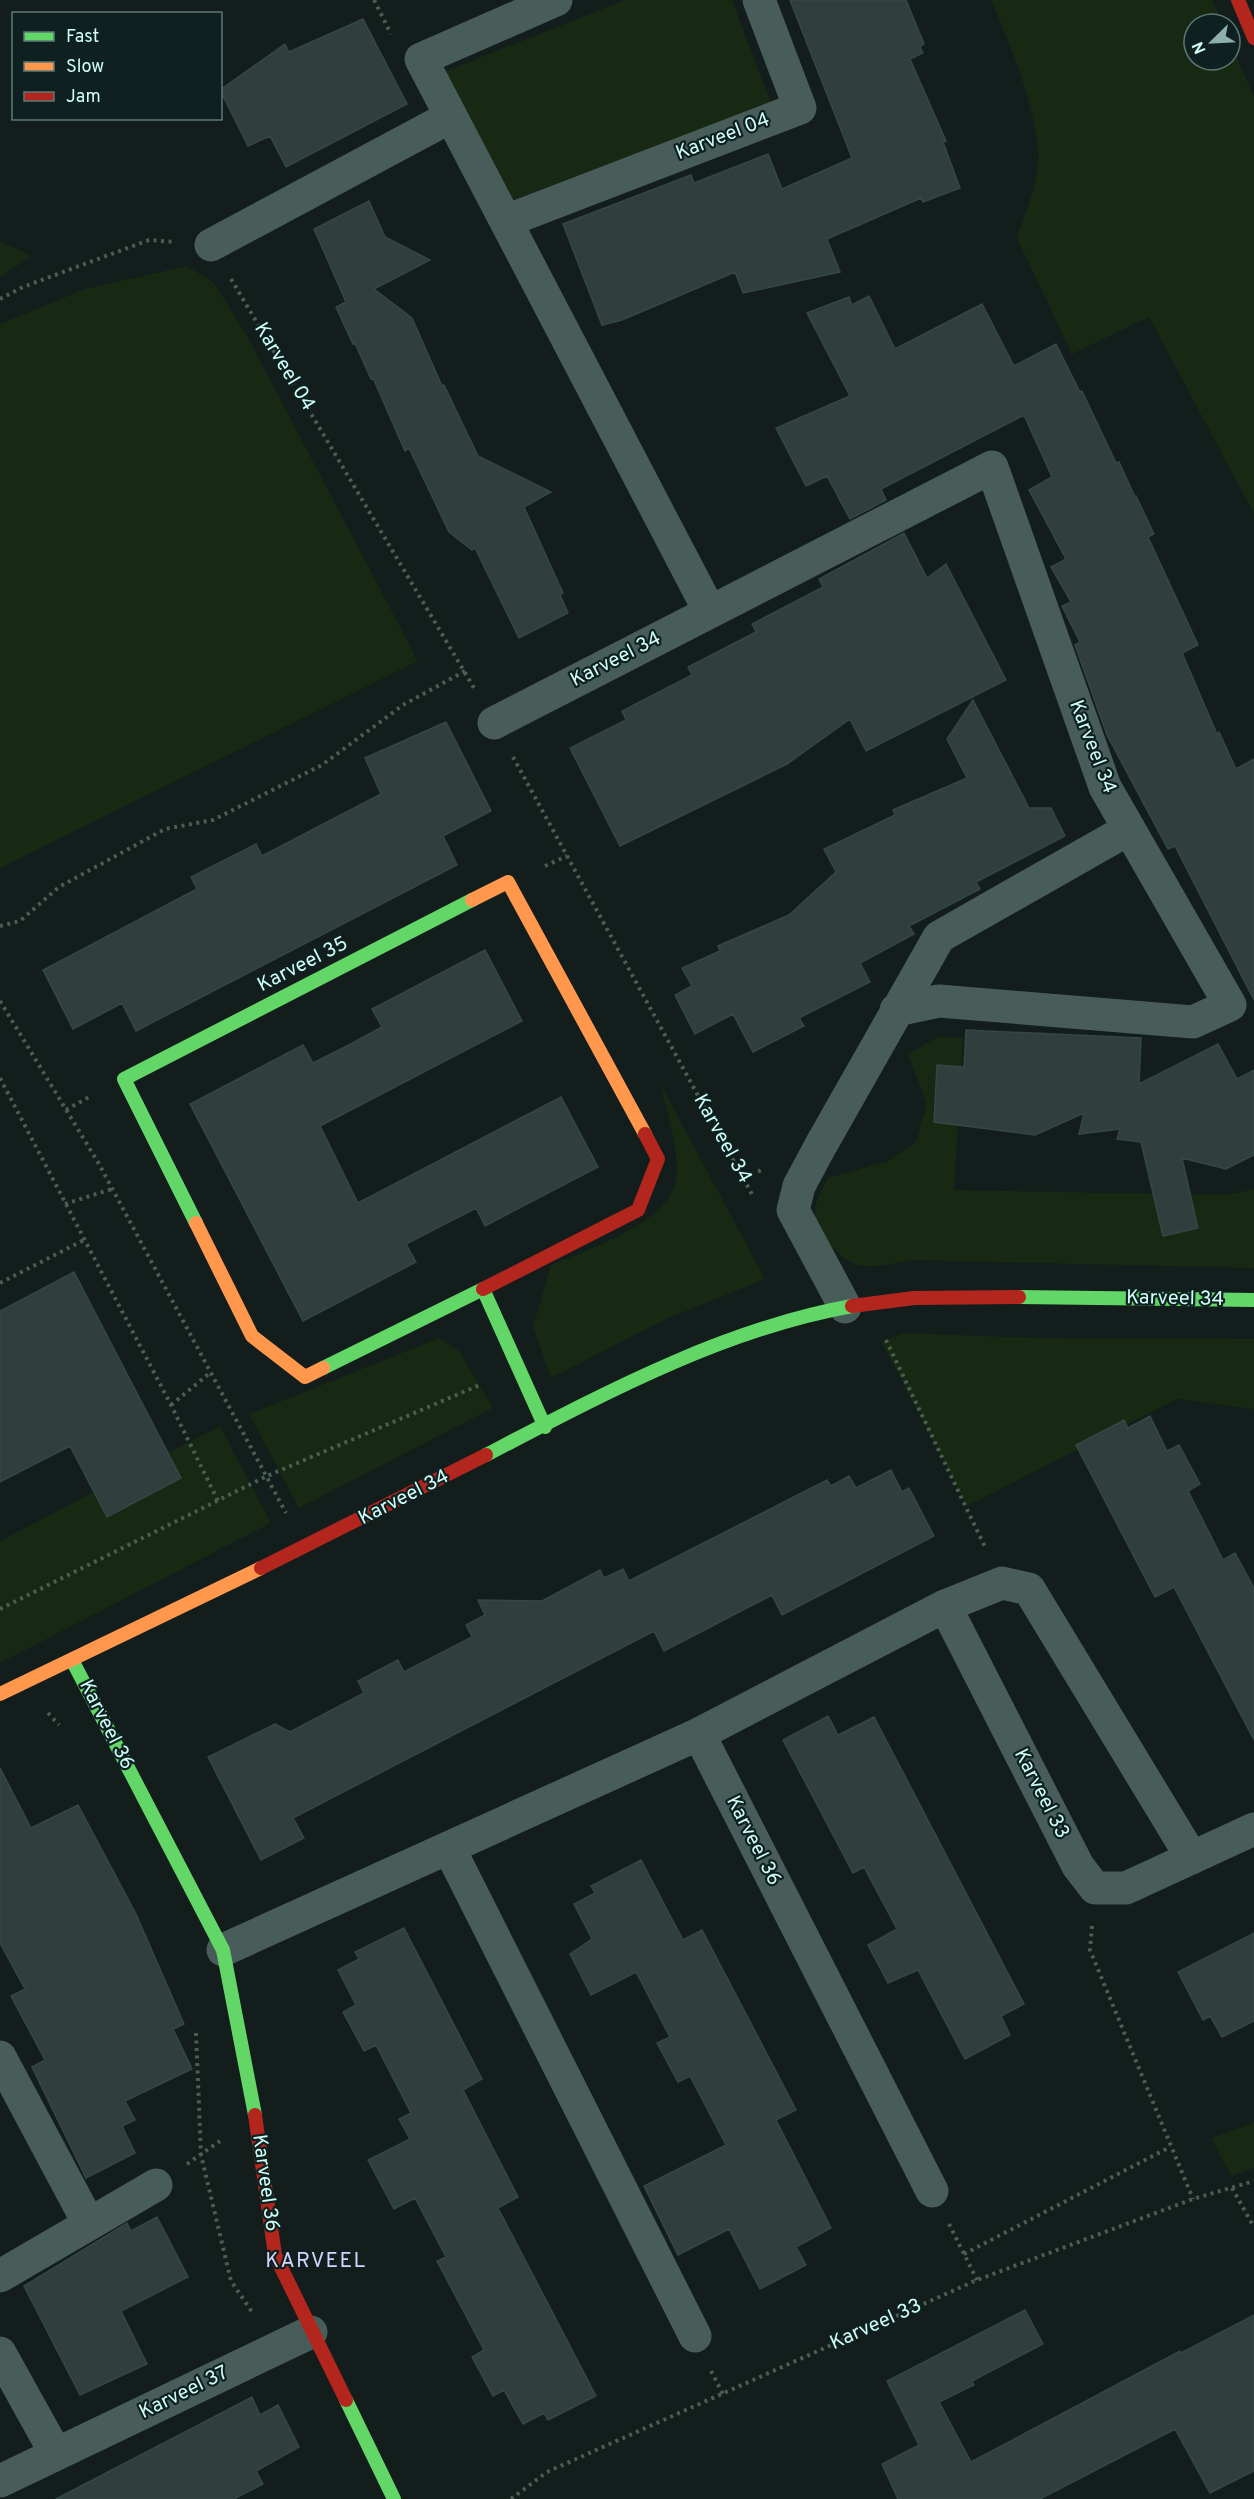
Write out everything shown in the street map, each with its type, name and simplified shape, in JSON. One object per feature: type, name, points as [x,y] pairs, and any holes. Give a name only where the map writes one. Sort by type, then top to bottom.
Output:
[{"type":"street","points":[[556,0],[421,59],[710,612]]},
{"type":"street","name":"Karveel 04","points":[[506,221],[800,108],[759,0]]},
{"type":"street","points":[[1238,0],[1254,38]]},
{"type":"street","points":[[211,245],[450,117]]},
{"type":"street","name":"Karveel 34","points":[[494,723],[992,467],[1105,788],[1230,1005],[1193,1022],[939,1001],[896,1010]]},
{"type":"street","points":[[857,1305],[793,1210],[799,1186],[896,1010],[939,937],[1129,829]]},
{"type":"street","name":"Karveel 35","points":[[508,882],[658,1159],[638,1210],[483,1289],[305,1377],[252,1336],[124,1078],[508,882]]},
{"type":"street","points":[[483,1289],[545,1427]]},
{"type":"street","name":"Karveel 34","points":[[0,1694],[72,1660],[146,1620],[305,1548],[659,1370],[772,1326],[857,1305],[918,1296],[1254,1300]]},
{"type":"street","points":[[223,1950],[699,1734],[945,1606],[1002,1583],[1029,1589],[1192,1858]]},
{"type":"street","name":"Karveel 33","points":[[945,1606],[1078,1866],[1095,1888]]},
{"type":"street","name":"Karveel 36","points":[[72,1660],[223,1950],[256,2117],[275,2255],[394,2499]]},
{"type":"street","name":"Karveel 36","points":[[699,1734],[932,2191]]},
{"type":"street","points":[[1095,1888],[1126,1888],[1254,1829]]},
{"type":"street","points":[[449,1848],[695,2336]]},
{"type":"street","points":[[0,2057],[88,2222]]},
{"type":"street","points":[[0,2276],[88,2222],[156,2185]]},
{"type":"street","name":"Karveel 37","points":[[0,2481],[311,2332]]},
{"type":"street","points":[[0,2353],[56,2454]]},
{"type":"path","points":[[0,299],[23,287],[149,240],[211,245]]},
{"type":"path","name":"Karveel 04","points":[[211,245],[494,723]]},
{"type":"path","points":[[0,926],[20,921],[59,887],[165,829],[213,820],[322,765],[403,705],[465,671]]},
{"type":"path","name":"Karveel 34","points":[[494,723],[754,1199]]},
{"type":"path","points":[[0,1002],[112,1189],[305,1548]]},
{"type":"path","points":[[0,1078],[171,1405],[218,1501]]},
{"type":"path","points":[[65,1204],[112,1189]]},
{"type":"path","points":[[0,1283],[84,1240]]},
{"type":"path","points":[[857,1305],[1002,1583]]},
{"type":"path","points":[[0,1609],[267,1476],[519,1368]]},
{"type":"path","points":[[171,1405],[211,1372]]},
{"type":"path","points":[[23,1682],[65,1733]]},
{"type":"path","points":[[1095,1888],[1090,1950],[1193,2199]]},
{"type":"path","points":[[196,2025],[201,2155],[231,2281],[275,2349]]},
{"type":"path","points":[[156,2185],[256,2117]]},
{"type":"path","points":[[964,2254],[1170,2146]]},
{"type":"path","name":"Karveel 33","points":[[511,2499],[547,2472],[977,2280],[1193,2199],[1254,2181]]},
{"type":"path","points":[[1232,2188],[1254,2227]]},
{"type":"path","points":[[932,2191],[977,2280]]},
{"type":"green space","points":[[625,0],[732,0],[771,103],[510,201],[446,71]]},
{"type":"green space","points":[[991,0],[1212,0],[1218,12],[1182,12],[1182,72],[1242,72],[1242,69],[1254,97],[1254,514],[1149,317],[1072,354],[1017,238],[1035,182],[1038,148],[1026,91]]},
{"type":"green space","points":[[0,241],[32,256],[0,277]]},
{"type":"green space","points":[[187,266],[214,283],[247,336],[418,661],[0,868],[0,324],[85,289]]},
{"type":"green space","points":[[940,1036],[963,1038],[954,1190],[1228,1195],[1254,1189],[1254,1268],[913,1260],[864,1266],[843,1257],[819,1229],[815,1209],[819,1195],[828,1178],[888,1161],[916,1142],[927,1104],[908,1054]]},
{"type":"green space","points":[[661,1085],[765,1279],[664,1320],[551,1378],[533,1327],[551,1265],[640,1224],[667,1199],[675,1184],[677,1162]]},
{"type":"green space","points":[[903,1333],[1037,1338],[1254,1339],[1254,1409],[1177,1399],[967,1506],[882,1343]]},
{"type":"green space","points":[[439,1338],[459,1351],[493,1408],[299,1508],[249,1414]]},
{"type":"green space","points":[[220,1426],[271,1523],[0,1663],[0,1541]]},
{"type":"green space","points":[[1254,2123],[1254,2168],[1231,2176],[1211,2138]]},
{"type":"building","points":[[790,0],[906,0],[924,44],[920,47],[923,53],[910,59],[946,141],[943,142],[960,188],[923,202],[921,198],[827,239],[840,272],[743,293],[735,272],[622,320],[602,325],[563,224],[691,175],[694,183],[768,154],[782,189],[852,158]]},
{"type":"building","points":[[363,19],[407,104],[286,167],[270,136],[248,146],[222,94],[222,89],[285,44],[289,52]]},
{"type":"building","points":[[369,201],[385,237],[430,260],[374,289],[412,318],[442,386],[444,385],[478,456],[551,492],[524,507],[563,593],[560,595],[568,613],[519,638],[475,548],[472,550],[449,532],[409,448],[405,451],[373,378],[371,379],[336,307],[346,302],[314,229]]},
{"type":"building","points":[[869,296],[895,349],[982,304],[1014,366],[1056,344],[1080,392],[1082,391],[1116,463],[1119,462],[1154,534],[1148,537],[1198,645],[1182,653],[1217,734],[1219,732],[1236,769],[1254,759],[1254,1000],[1175,846],[1168,849],[1107,735],[1075,645],[1080,642],[1062,606],[1071,602],[1051,567],[1066,559],[1029,490],[1052,477],[1024,415],[881,489],[886,500],[850,519],[827,476],[806,486],[776,428],[850,396],[807,313],[849,297],[852,305]]},
{"type":"building","points":[[904,533],[927,578],[946,564],[1006,680],[866,751],[850,719],[787,764],[620,846],[570,748],[626,720],[622,711],[692,675],[688,667],[756,632],[752,624],[823,587],[819,579]]},
{"type":"building","points":[[973,700],[1029,808],[1051,808],[1065,836],[976,882],[980,889],[909,926],[914,934],[860,963],[870,982],[799,1018],[804,1026],[753,1052],[733,1014],[695,1034],[675,995],[692,986],[682,968],[720,951],[718,946],[789,915],[836,872],[824,849],[895,815],[893,810],[967,778],[947,739]]},
{"type":"building","points":[[446,722],[491,811],[443,836],[457,865],[136,1031],[122,1003],[73,1029],[43,970],[197,889],[191,877],[256,844],[262,856],[381,794],[365,758]]},
{"type":"building","points":[[485,950],[522,1021],[320,1126],[358,1203],[561,1097],[598,1167],[485,1226],[476,1208],[406,1244],[416,1262],[303,1321],[190,1104],[303,1045],[313,1063],[347,1046],[382,1027],[372,1009]]},
{"type":"building","points":[[966,1030],[1141,1038],[1139,1084],[1218,1044],[1237,1079],[1254,1070],[1254,1155],[1226,1169],[1182,1158],[1198,1228],[1163,1236],[1141,1142],[1117,1139],[1120,1129],[1079,1134],[1084,1113],[1035,1135],[934,1122],[937,1065],[964,1067]]},
{"type":"building","points":[[74,1272],[181,1478],[107,1517],[70,1446],[0,1482],[0,1311]]},
{"type":"building","points":[[1150,1416],[1167,1451],[1179,1445],[1200,1484],[1188,1491],[1223,1560],[1235,1553],[1254,1588],[1254,1740],[1174,1587],[1155,1597],[1076,1445],[1124,1420],[1128,1428]]},
{"type":"building","points":[[891,1470],[902,1492],[909,1488],[934,1536],[782,1615],[772,1595],[664,1651],[654,1631],[293,1818],[304,1838],[261,1860],[208,1757],[275,1724],[290,1732],[364,1693],[358,1681],[398,1660],[404,1672],[472,1637],[466,1625],[485,1615],[478,1600],[542,1601],[600,1570],[604,1578],[623,1569],[629,1581],[827,1480],[831,1486],[849,1476],[856,1488]]},
{"type":"building","points":[[828,1716],[838,1735],[874,1717],[1024,2004],[1001,2016],[1010,2035],[965,2059],[918,1970],[888,1983],[868,1945],[897,1929],[864,1867],[853,1873],[783,1740]]},
{"type":"building","points":[[0,1768],[31,1828],[78,1805],[136,1914],[184,2024],[173,2029],[192,2069],[125,2101],[135,2120],[122,2126],[135,2153],[86,2178],[32,2067],[45,2060],[11,1996],[25,1989],[0,1943]]},
{"type":"building","points":[[641,1860],[683,1940],[702,1930],[779,2077],[796,2110],[776,2120],[831,2228],[796,2247],[806,2265],[760,2289],[729,2229],[678,2255],[644,2186],[726,2145],[690,2076],[678,2082],[657,2043],[670,2037],[636,1972],[591,1995],[570,1954],[592,1939],[574,1904],[595,1893],[591,1886]]},
{"type":"building","points":[[404,1928],[482,2079],[463,2090],[518,2197],[498,2208],[596,2396],[548,2420],[544,2413],[523,2424],[504,2390],[493,2396],[472,2357],[484,2350],[437,2261],[446,2257],[415,2198],[394,2209],[368,2160],[410,2139],[399,2119],[411,2113],[376,2045],[364,2051],[343,2012],[356,2005],[338,1970],[359,1959],[355,1952]]},
{"type":"building","points":[[1254,1933],[1254,2021],[1222,2037],[1210,2016],[1203,2020],[1178,1972]]},
{"type":"building","points":[[157,2217],[188,2277],[121,2311],[147,2364],[80,2395],[24,2286],[127,2223],[131,2231]]},
{"type":"building","points":[[1025,2310],[1043,2344],[972,2381],[974,2385],[939,2402],[971,2462],[1180,2351],[1181,2353],[1254,2315],[1254,2471],[1210,2493],[1175,2429],[1040,2499],[898,2499],[882,2464],[919,2445],[887,2381]]},
{"type":"building","points":[[252,2397],[260,2415],[278,2405],[299,2447],[256,2471],[263,2484],[234,2499],[56,2499]]},
{"type":"traffic: fast","points":[[196,1223],[124,1079],[472,900]]},
{"type":"traffic: fast","points":[[323,1368],[483,1289],[545,1427]]},
{"type":"traffic: fast","points":[[1019,1297],[1254,1300]]},
{"type":"traffic: fast","points":[[486,1455],[618,1388],[710,1347],[804,1317],[852,1306]]},
{"type":"traffic: fast","points":[[72,1660],[223,1950],[255,2115]]},
{"type":"traffic: fast","points":[[346,2400],[394,2499]]},
{"type":"traffic: slow","points":[[472,900],[508,882],[645,1134]]},
{"type":"traffic: slow","points":[[196,1223],[252,1336],[305,1377],[323,1368]]},
{"type":"traffic: slow","points":[[0,1694],[261,1568]]},
{"type":"traffic: jam","points":[[1238,0],[1254,38]]},
{"type":"traffic: jam","points":[[483,1289],[638,1210],[658,1159],[645,1134]]},
{"type":"traffic: jam","points":[[852,1306],[914,1298],[1019,1297]]},
{"type":"traffic: jam","points":[[261,1568],[486,1455]]},
{"type":"traffic: jam","points":[[255,2115],[275,2255],[346,2400]]},
{"type":"district","name":"KARVEEL","points":[[316,2261]]}]
